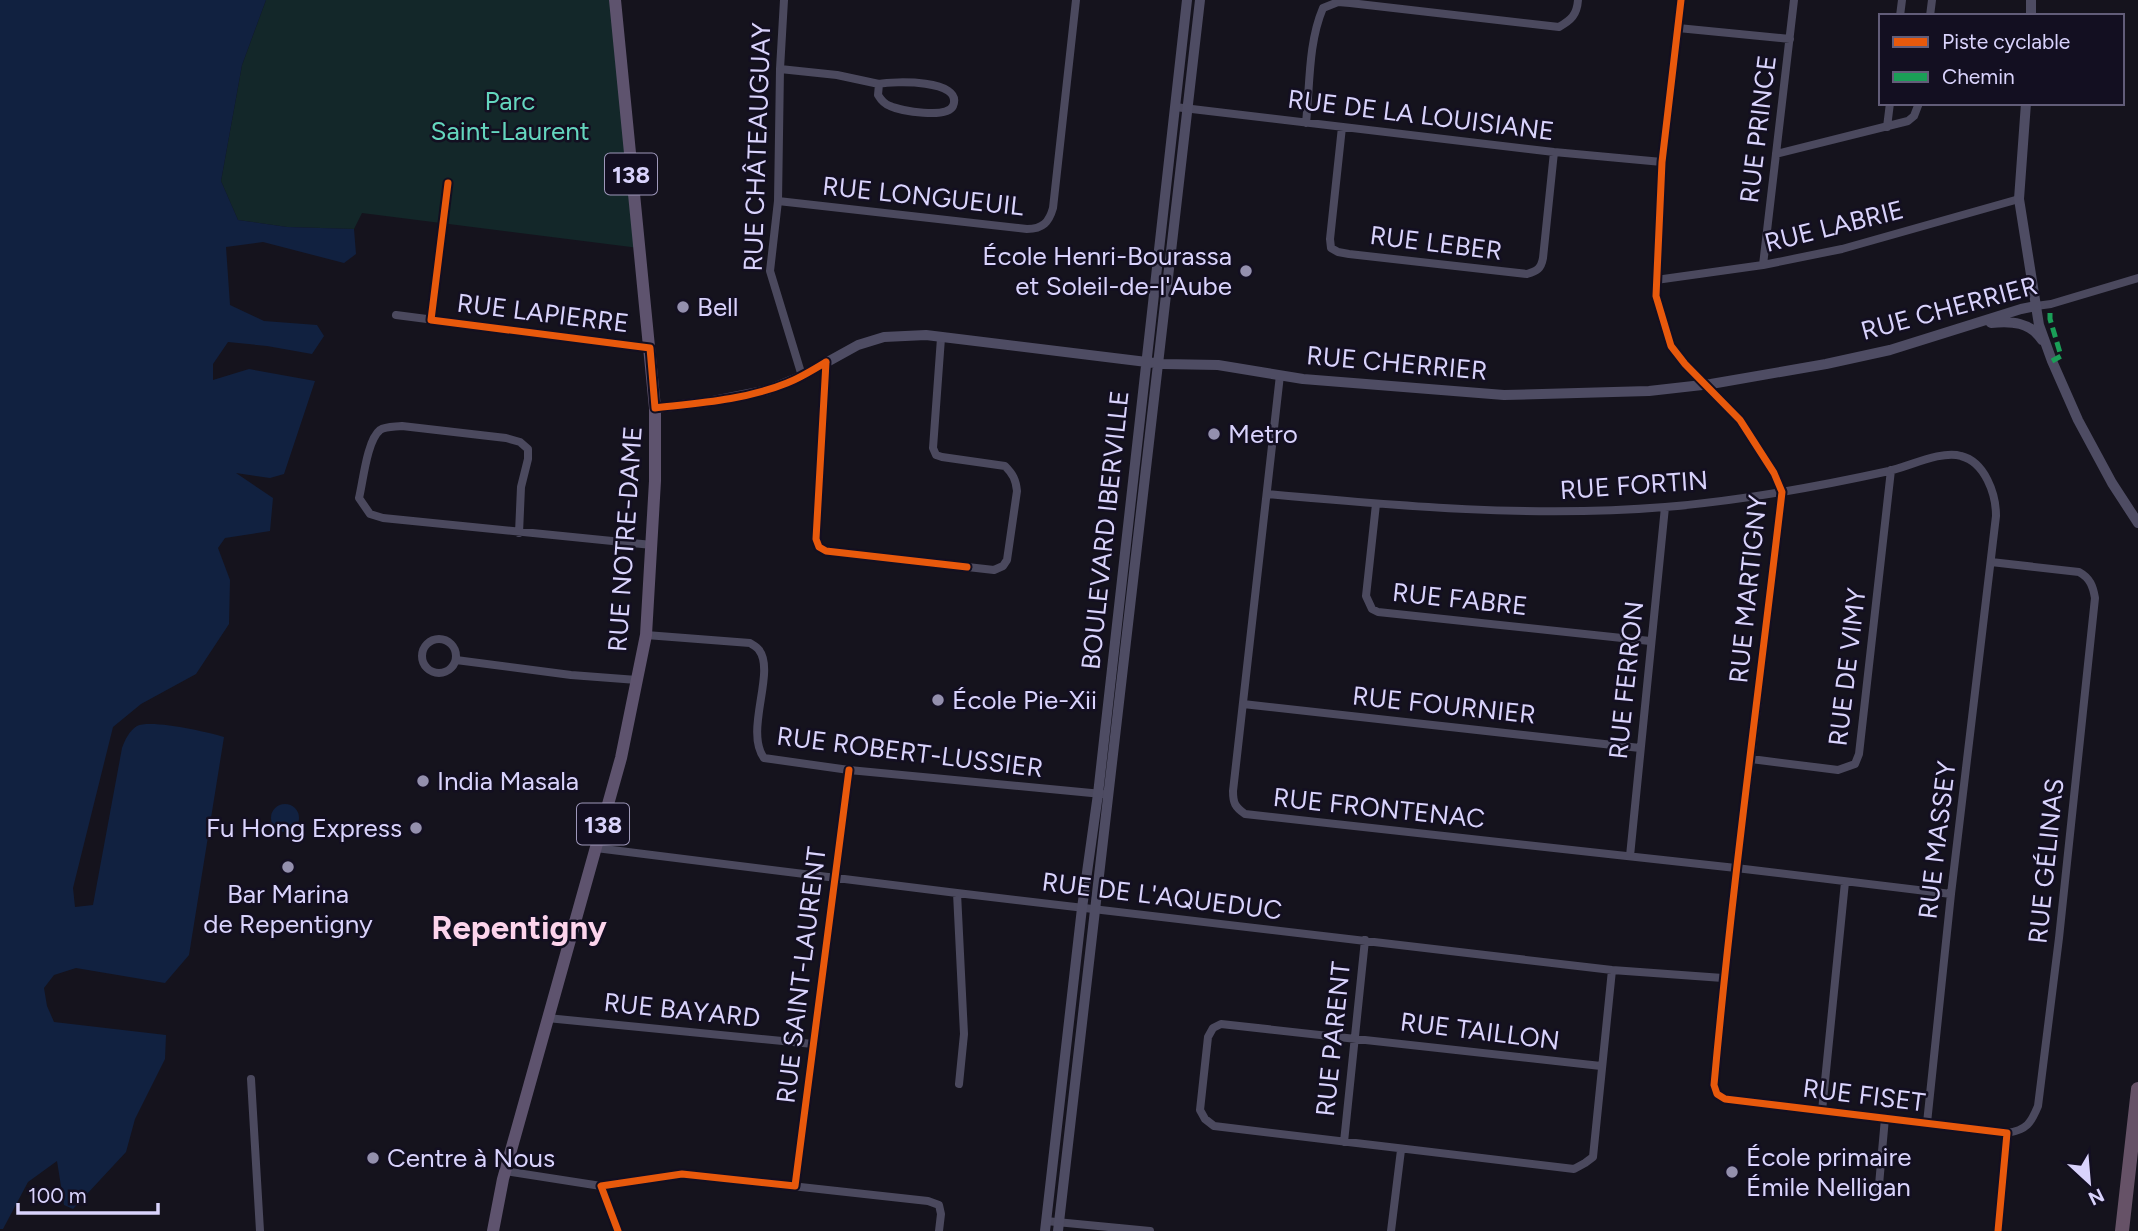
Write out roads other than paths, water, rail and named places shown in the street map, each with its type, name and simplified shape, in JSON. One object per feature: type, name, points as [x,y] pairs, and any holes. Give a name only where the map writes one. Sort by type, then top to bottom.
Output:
[{"type":"highway","points":[[2123,1231],[2138,1088]]},
{"type":"highway","points":[[2123,1231],[2138,1176]]},
{"type":"main road","name":"RUE NOTRE-DAME","points":[[493,1231],[505,1171],[621,758],[646,635],[652,545],[655,408],[615,0]]},
{"type":"street","name":"RUE CHÂTEAUGUAY","points":[[784,0],[778,201],[770,271],[802,376]]},
{"type":"street","name":"RUE LONGUEUIL","points":[[778,201],[1027,229],[1037,229],[1045,225],[1053,208],[1076,0]]},
{"type":"street","name":"BOULEVARD IBERVILLE","points":[[1058,1227],[1095,909],[1103,794],[1152,362],[1187,0]]},
{"type":"street","name":"BOULEVARD IBERVILLE","points":[[1152,362],[1188,108],[1200,0]]},
{"type":"street","points":[[1306,123],[1315,36],[1323,8],[1338,2],[1559,27],[1571,20],[1577,10],[1578,0]]},
{"type":"street","name":"RUE MARTIGNY","points":[[1681,0],[1662,162],[1656,296],[1671,346],[1704,385],[1740,420],[1774,473],[1782,492],[1723,978],[1714,1085],[1717,1094]]},
{"type":"street","name":"RUE PRINCE","points":[[1763,265],[1794,0]]},
{"type":"street","name":"RUE PRINCE","points":[[1678,29],[1790,39]]},
{"type":"street","points":[[780,69],[837,75],[879,84],[894,81],[944,87],[951,92],[953,107],[947,112],[937,113],[891,106],[882,102],[878,95],[879,84]]},
{"type":"street","points":[[1887,127],[1890,105]]},
{"type":"street","points":[[1776,154],[1908,121],[1914,117],[1918,105]]},
{"type":"street","points":[[2026,105],[2019,199],[2039,325],[2052,361]]},
{"type":"street","name":"RUE DE LA LOUISIANE","points":[[1175,107],[1554,152],[1662,162]]},
{"type":"street","name":"RUE LEBER","points":[[1342,127],[1329,239],[1331,247],[1338,252],[1349,254],[1527,274],[1537,271],[1542,266],[1554,152]]},
{"type":"street","points":[[431,320],[448,183]]},
{"type":"street","name":"RUE LABRIE","points":[[1656,280],[1763,265],[1842,249],[2019,199]]},
{"type":"street","name":"RUE CHERRIER","points":[[655,408],[736,398],[786,384],[858,345],[884,337],[926,335],[1166,365],[1218,365],[1280,376],[1504,395],[1649,391],[1704,385],[1890,350],[2021,309],[2051,304],[2138,278]]},
{"type":"street","name":"RUE LAPIERRE","points":[[396,315],[650,348]]},
{"type":"street","points":[[1954,330],[1993,322],[2022,324],[2037,334],[2092,447],[2138,523]]},
{"type":"street","points":[[826,362],[816,539],[819,547],[826,551],[994,570],[1003,566],[1007,560],[1016,482],[1005,466],[936,455],[933,448],[941,338]]},
{"type":"street","name":"RUE FRONTENAC","points":[[1280,376],[1233,791],[1233,802],[1237,808],[1245,814],[1736,867],[1951,894]]},
{"type":"street","points":[[519,533],[521,487],[528,459],[528,449],[520,442],[402,426],[380,431],[372,441],[359,498],[370,513],[383,518],[519,533],[652,545]]},
{"type":"street","name":"RUE FORTIN","points":[[1268,494],[1376,504],[1545,512],[1665,507],[1782,492],[1891,470],[1949,454],[1963,456],[1972,461],[1994,493],[1996,503],[1991,562]]},
{"type":"street","name":"RUE DE VIMY","points":[[1751,759],[1838,770],[1855,764],[1859,754],[1891,470]]},
{"type":"street","name":"RUE FABRE","points":[[1376,504],[1366,596],[1372,609],[1392,614],[1650,641]]},
{"type":"street","name":"RUE FERRON","points":[[1630,856],[1665,507]]},
{"type":"street","name":"RUE MASSEY","points":[[1927,1123],[1951,894],[1991,562]]},
{"type":"street","name":"RUE GÉLINAS","points":[[1991,562],[2079,572],[2087,577],[2095,598],[2059,938],[2038,1105],[2032,1121],[2020,1131],[2007,1133]]},
{"type":"street","name":"RUE ROBERT-LUSSIER","points":[[646,635],[750,643],[759,650],[764,664],[756,742],[764,758],[849,770],[1103,794]]},
{"type":"street","points":[[440,639],[451,644],[456,660],[447,671],[433,672],[426,667],[422,655],[424,647],[430,641],[440,639]]},
{"type":"street","points":[[456,660],[571,675],[637,680]]},
{"type":"street","name":"RUE FOURNIER","points":[[1242,704],[1640,748]]},
{"type":"street","name":"RUE SAINT-LAURENT","points":[[795,1186],[849,770]]},
{"type":"street","name":"BOULEVARD IBERVILLE","points":[[1046,1226],[1082,908],[1103,794]]},
{"type":"street","name":"RUE DE L'AQUEDUC","points":[[596,848],[1612,970],[1723,978]]},
{"type":"street","points":[[1822,1111],[1845,882]]},
{"type":"street","points":[[957,893],[964,1034],[959,1084]]},
{"type":"street","name":"RUE PARENT","points":[[1344,1142],[1365,940]]},
{"type":"street","points":[[1344,1142],[1574,1169],[1585,1163],[1593,1157],[1612,970]]},
{"type":"street","name":"RUE BAYARD","points":[[547,1018],[813,1044]]},
{"type":"street","name":"RUE TAILLON","points":[[1344,1142],[1214,1126],[1205,1119],[1199,1110],[1208,1037],[1213,1028],[1221,1024],[1601,1066]]},
{"type":"street","points":[[251,1079],[260,1231]]},
{"type":"street","name":"RUE FISET","points":[[1717,1094],[1725,1099],[2007,1133]]},
{"type":"street","points":[[1878,1196],[1885,1118]]},
{"type":"street","points":[[1998,1231],[2007,1133]]},
{"type":"street","points":[[1391,1231],[1401,1150]]},
{"type":"street","points":[[505,1171],[600,1186],[682,1174],[928,1201],[939,1205],[939,1231]]},
{"type":"street","points":[[600,1186],[618,1231]]},
{"type":"street","points":[[1046,1226],[1150,1231]]},
{"type":"water","points":[[0,0],[266,0],[242,65],[221,181],[238,220],[287,227],[354,229],[356,254],[344,263],[263,242],[226,247],[230,305],[264,321],[317,325],[324,336],[312,354],[228,342],[213,364],[213,380],[249,369],[315,381],[284,474],[270,478],[236,473],[273,498],[270,531],[225,538],[218,548],[230,580],[229,624],[196,674],[141,704],[113,727],[73,888],[75,907],[93,905],[122,748],[132,730],[144,724],[154,724],[193,729],[224,737],[189,955],[165,983],[76,968],[54,975],[44,988],[47,1006],[54,1022],[166,1035],[165,1059],[135,1119],[126,1152],[73,1209],[64,1205],[57,1161],[28,1182],[3,1229],[0,1229]]},
{"type":"water","points":[[285,804],[295,808],[299,818],[295,828],[285,832],[275,828],[271,818],[275,808]]},
{"type":"place","name":"École Henri-Bourassa et Soleil-de-l'Aube","points":[[1246,271]]},
{"type":"place","name":"Bell","points":[[683,307]]},
{"type":"place","name":"Metro","points":[[1214,434]]},
{"type":"place","name":"École Pie-Xii","points":[[938,700]]},
{"type":"place","name":"India Masala","points":[[423,781]]},
{"type":"place","name":"Fu Hong Express","points":[[416,828]]},
{"type":"place","name":"Bar Marina de Repentigny","points":[[288,867]]},
{"type":"place","name":"Centre à Nous","points":[[373,1158]]},
{"type":"place","name":"École primaire Émile Nelligan","points":[[1732,1172]]},
{"type":"district","name":"Repentigny","points":[[519,927]]},
{"type":"park label","name":"Parc Saint-Laurent","points":[[510,116]]}]
